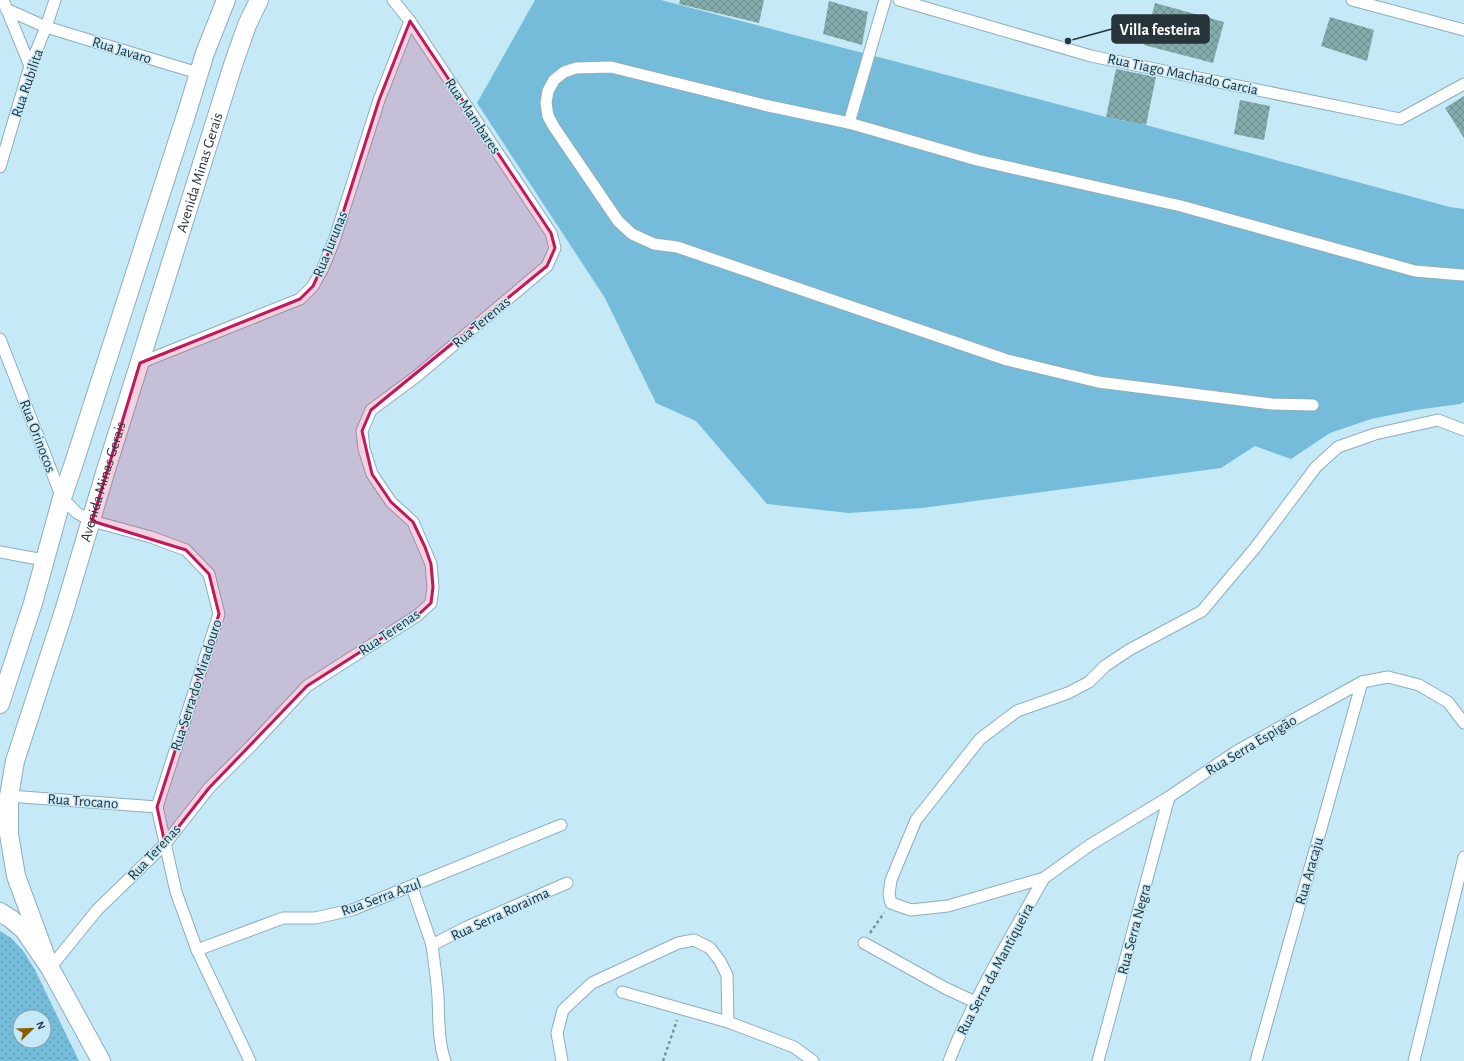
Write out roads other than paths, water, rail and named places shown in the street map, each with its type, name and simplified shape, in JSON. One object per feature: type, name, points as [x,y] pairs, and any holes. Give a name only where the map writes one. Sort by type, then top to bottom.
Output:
[{"type":"main road","name":"Avenida Minas Gerais","points":[[0,704],[33,603],[62,498],[188,109],[198,73],[217,19],[226,0]]},
{"type":"main road","name":"Avenida Minas Gerais","points":[[50,968],[16,876],[9,834],[10,796],[15,761],[92,521],[233,65],[247,25],[258,0]]},
{"type":"main road","points":[[0,912],[24,930],[50,968],[101,1061]]},
{"type":"street","name":"Rua Rubilita","points":[[0,167],[30,66],[55,0]]},
{"type":"street","name":"Rua Mambares","points":[[394,0],[410,21],[551,233]]},
{"type":"street","points":[[849,123],[885,0]]},
{"type":"street","name":"Rua Tiago Machado Garcia","points":[[899,0],[1091,56],[1400,119],[1464,84]]},
{"type":"street","points":[[1352,0],[1464,30]]},
{"type":"street","name":"Rua Javaro","points":[[5,4],[46,27],[198,73]]},
{"type":"street","points":[[5,4],[30,66]]},
{"type":"street","name":"Rua Jurunas","points":[[140,364],[300,299],[313,286],[323,268],[334,241],[379,100],[410,21]]},
{"type":"street","points":[[1313,405],[1272,404],[1098,382],[1007,360],[677,247],[654,244],[632,234],[618,221],[548,116],[546,104],[548,91],[554,80],[564,72],[576,68],[611,67],[764,105],[849,123],[977,160],[1181,206],[1415,271],[1462,275]]},
{"type":"street","name":"Rua Terenas","points":[[50,968],[98,910],[165,844],[209,788],[307,686],[418,615],[431,603],[433,587],[431,564],[425,547],[413,522],[391,502],[372,474],[364,449],[362,431],[371,410],[417,376],[547,266],[555,248],[551,233]]},
{"type":"street","name":"Rua Orinocos","points":[[0,338],[62,498],[77,513],[92,521]]},
{"type":"street","points":[[1044,878],[948,906],[911,910],[891,903],[889,894],[891,880],[916,820],[980,739],[1017,710],[1068,693],[1089,682],[1105,666],[1129,650],[1202,611],[1255,548],[1316,467],[1338,447],[1375,434],[1438,420],[1464,430]]},
{"type":"street","name":"Rua Serra do Miradouro","points":[[92,521],[151,537],[186,550],[209,574],[219,614],[157,806]]},
{"type":"street","points":[[0,552],[44,560]]},
{"type":"street","name":"Rua Serra Espigão","points":[[1044,878],[1090,845],[1169,796],[1237,751],[1362,682],[1388,677],[1419,685],[1448,702],[1464,723]]},
{"type":"street","name":"Rua Aracaju","points":[[1256,1061],[1362,682]]},
{"type":"street","name":"Rua Trocano","points":[[10,796],[157,806]]},
{"type":"street","name":"Rua Serra Negra","points":[[1098,1061],[1169,796]]},
{"type":"street","points":[[157,806],[176,892],[197,950],[250,1061]]},
{"type":"street","name":"Rua Serra Azul","points":[[197,950],[283,918],[315,918],[352,910],[412,887],[561,825]]},
{"type":"street","points":[[1414,1061],[1464,857]]},
{"type":"street","name":"Rua Serra da Mantiqueira","points":[[949,1061],[975,1002],[1044,878]]},
{"type":"street","name":"Rua Serra Roraima","points":[[432,945],[467,927],[567,883]]},
{"type":"street","name":"Rua Serra Roraima","points":[[412,887],[432,945],[438,995],[440,1033],[445,1061]]},
{"type":"street","points":[[562,1061],[557,1034],[563,1010],[592,983],[678,943],[694,940],[710,948],[720,962],[727,975],[728,1022]]},
{"type":"street","points":[[864,943],[945,988],[975,1002]]},
{"type":"street","points":[[622,992],[728,1022],[794,1047],[813,1061]]},
{"type":"place","name":"Villa festeira","points":[[1068,41]]}]
